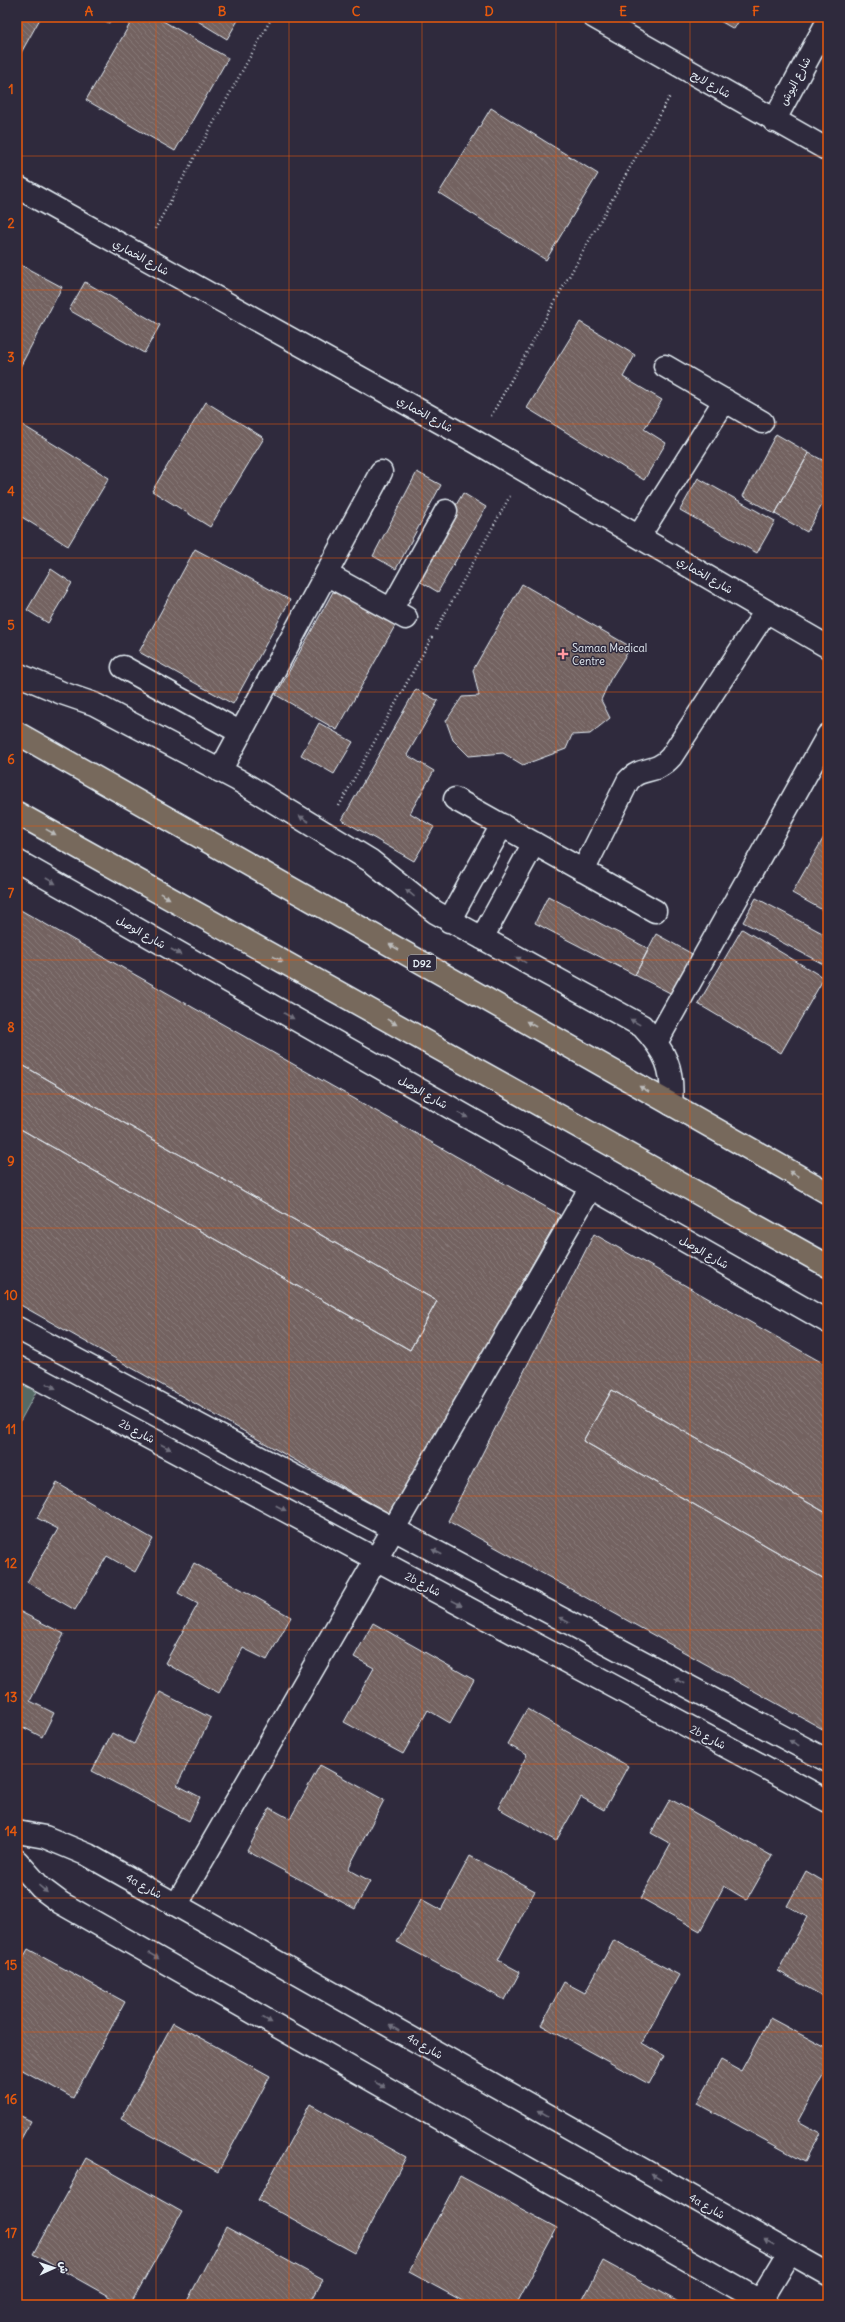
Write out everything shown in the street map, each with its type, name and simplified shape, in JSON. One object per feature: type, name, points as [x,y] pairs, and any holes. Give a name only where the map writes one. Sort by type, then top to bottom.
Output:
[{"type":"main road","name":"D92","points":[[17,732],[828,1193]]},
{"type":"main road","points":[[17,813],[828,1266]]},
{"type":"street","name":"شارع لايح","points":[[594,17],[774,121],[828,150]]},
{"type":"street","name":"شارع اليوش","points":[[774,121],[828,20]]},
{"type":"street","name":"شارع الخماري","points":[[17,187],[476,442],[828,647]]},
{"type":"street","points":[[665,366],[762,422]]},
{"type":"street","points":[[639,536],[725,400]]},
{"type":"street","points":[[220,771],[381,472]]},
{"type":"street","points":[[326,574],[399,614],[446,511]]},
{"type":"street","points":[[583,871],[628,781],[638,773],[657,769],[671,757],[766,611]]},
{"type":"street","points":[[123,667],[241,733]]},
{"type":"street","points":[[17,674],[100,707],[279,803],[371,861],[409,893],[449,921],[642,1026],[657,1041],[667,1060],[671,1074],[672,1104]]},
{"type":"street","points":[[657,1041],[828,735]]},
{"type":"street","points":[[455,799],[655,911]]},
{"type":"street","points":[[449,921],[502,825]]},
{"type":"street","points":[[482,938],[534,843]]},
{"type":"street","name":"شارع الوصل","points":[[17,862],[828,1322]]},
{"type":"street","points":[[177,1904],[591,1187]]},
{"type":"street","points":[[17,1328],[828,1761]]},
{"type":"street","name":"2b شارع","points":[[17,1367],[828,1801]]},
{"type":"street","name":"4a شارع","points":[[17,1832],[45,1837],[67,1845],[177,1904],[828,2274]]},
{"type":"street","points":[[17,1860],[41,1888],[61,1903],[764,2303],[789,2253]]},
{"type":"path","points":[[140,256],[272,17]]},
{"type":"path","points":[[476,442],[685,69]]},
{"type":"path","points":[[324,832],[524,470]]},
{"type":"green space","points":[[17,1381],[36,1392],[17,1427]]},
{"type":"building","points":[[17,17],[41,17],[17,60]]},
{"type":"building","points":[[98,17],[113,17],[109,23]]},
{"type":"building","points":[[134,17],[156,17],[228,58],[175,151],[86,100]]},
{"type":"building","points":[[191,17],[240,17],[227,39]]},
{"type":"building","points":[[713,17],[741,17],[734,29]]},
{"type":"building","points":[[491,108],[598,174],[546,260],[439,193]]},
{"type":"building","points":[[17,263],[62,287],[17,373]]},
{"type":"building","points":[[85,282],[160,325],[144,353],[69,310]]},
{"type":"building","points":[[580,322],[635,355],[623,377],[662,400],[644,429],[666,443],[644,480],[527,408]]},
{"type":"building","points":[[206,402],[264,438],[210,527],[152,491]]},
{"type":"building","points":[[19,423],[109,478],[68,546],[17,514],[17,426]]},
{"type":"building","points":[[776,434],[809,453],[775,514],[743,496]]},
{"type":"building","points":[[809,453],[828,463],[828,494],[807,532],[775,514]]},
{"type":"building","points":[[417,472],[441,485],[396,569],[373,556]]},
{"type":"building","points":[[698,478],[775,521],[757,553],[680,510]]},
{"type":"building","points":[[463,493],[486,507],[438,592],[414,578]]},
{"type":"building","points":[[195,549],[290,600],[233,704],[139,652]]},
{"type":"building","points":[[51,569],[72,583],[48,623],[27,610]]},
{"type":"building","points":[[522,584],[631,647],[610,680],[601,700],[610,718],[590,734],[572,735],[566,749],[523,765],[503,753],[469,756],[453,740],[446,721],[462,697],[479,696],[473,670]]},
{"type":"building","points":[[334,590],[396,624],[337,730],[276,695]]},
{"type":"building","points":[[416,689],[438,701],[407,755],[434,771],[410,813],[434,827],[414,861],[342,820]]},
{"type":"building","points":[[319,723],[353,742],[334,774],[301,755]]},
{"type":"building","points":[[828,830],[828,913],[792,893]]},
{"type":"building","points":[[548,896],[649,949],[635,975],[535,923]]},
{"type":"building","points":[[756,898],[828,936],[827,966],[743,922]]},
{"type":"building","points":[[17,908],[560,1215],[392,1515],[17,1303],[17,1127],[410,1350],[437,1301],[17,1062]]},
{"type":"building","points":[[742,929],[824,978],[781,1053],[698,1004]]},
{"type":"building","points":[[656,934],[696,956],[676,996],[635,975]]},
{"type":"building","points":[[17,1062],[437,1301],[410,1350],[17,1127]]},
{"type":"building","points":[[594,1234],[828,1366],[828,1514],[612,1390],[583,1441],[828,1581],[828,1732],[448,1521]]},
{"type":"building","points":[[612,1390],[828,1514],[828,1581],[583,1441]]},
{"type":"building","points":[[57,1483],[153,1539],[135,1572],[107,1556],[75,1610],[27,1582],[58,1529],[37,1518]]},
{"type":"building","points":[[194,1563],[291,1617],[267,1660],[243,1648],[219,1693],[165,1663],[198,1604],[178,1593]]},
{"type":"building","points":[[17,1610],[64,1634],[30,1701],[54,1713],[42,1737],[17,1724]]},
{"type":"building","points":[[373,1623],[474,1680],[450,1723],[428,1710],[403,1754],[344,1722],[374,1668],[354,1657]]},
{"type":"building","points":[[160,1692],[211,1718],[177,1785],[200,1797],[189,1821],[92,1771],[112,1733],[134,1744]]},
{"type":"building","points":[[527,1709],[628,1766],[604,1810],[581,1797],[556,1841],[498,1808],[527,1755],[507,1744]]},
{"type":"building","points":[[320,1765],[384,1800],[348,1869],[370,1881],[355,1909],[247,1851],[270,1808],[290,1819]]},
{"type":"building","points":[[670,1799],[772,1856],[747,1900],[724,1886],[700,1931],[641,1898],[671,1844],[651,1833]]},
{"type":"building","points":[[470,1856],[535,1891],[498,1960],[520,1972],[505,2000],[397,1942],[421,1899],[441,1910]]},
{"type":"building","points":[[806,1871],[828,1884],[828,1999],[778,1971],[807,1917],[787,1906]]},
{"type":"building","points":[[614,1940],[679,1975],[642,2043],[664,2056],[649,2084],[541,2025],[564,1982],[585,1993]]},
{"type":"building","points":[[28,1949],[125,2002],[73,2098],[17,2067],[17,1969]]},
{"type":"building","points":[[770,2018],[828,2049],[828,2066],[798,2121],[820,2133],[805,2162],[697,2103],[721,2060],[741,2071]]},
{"type":"building","points":[[173,2023],[270,2076],[218,2172],[121,2119]]},
{"type":"building","points":[[310,2104],[406,2157],[355,2253],[258,2200]]},
{"type":"building","points":[[17,2114],[31,2121],[17,2146]]},
{"type":"building","points":[[86,2158],[182,2212],[130,2305],[124,2305],[33,2254]]},
{"type":"building","points":[[460,2176],[557,2228],[516,2305],[470,2305],[409,2272]]},
{"type":"building","points":[[226,2227],[323,2280],[309,2305],[185,2305]]},
{"type":"building","points":[[603,2261],[684,2305],[580,2305]]},
{"type":"place","name":"Samaa Medical Centre","points":[[563,654]]}]
